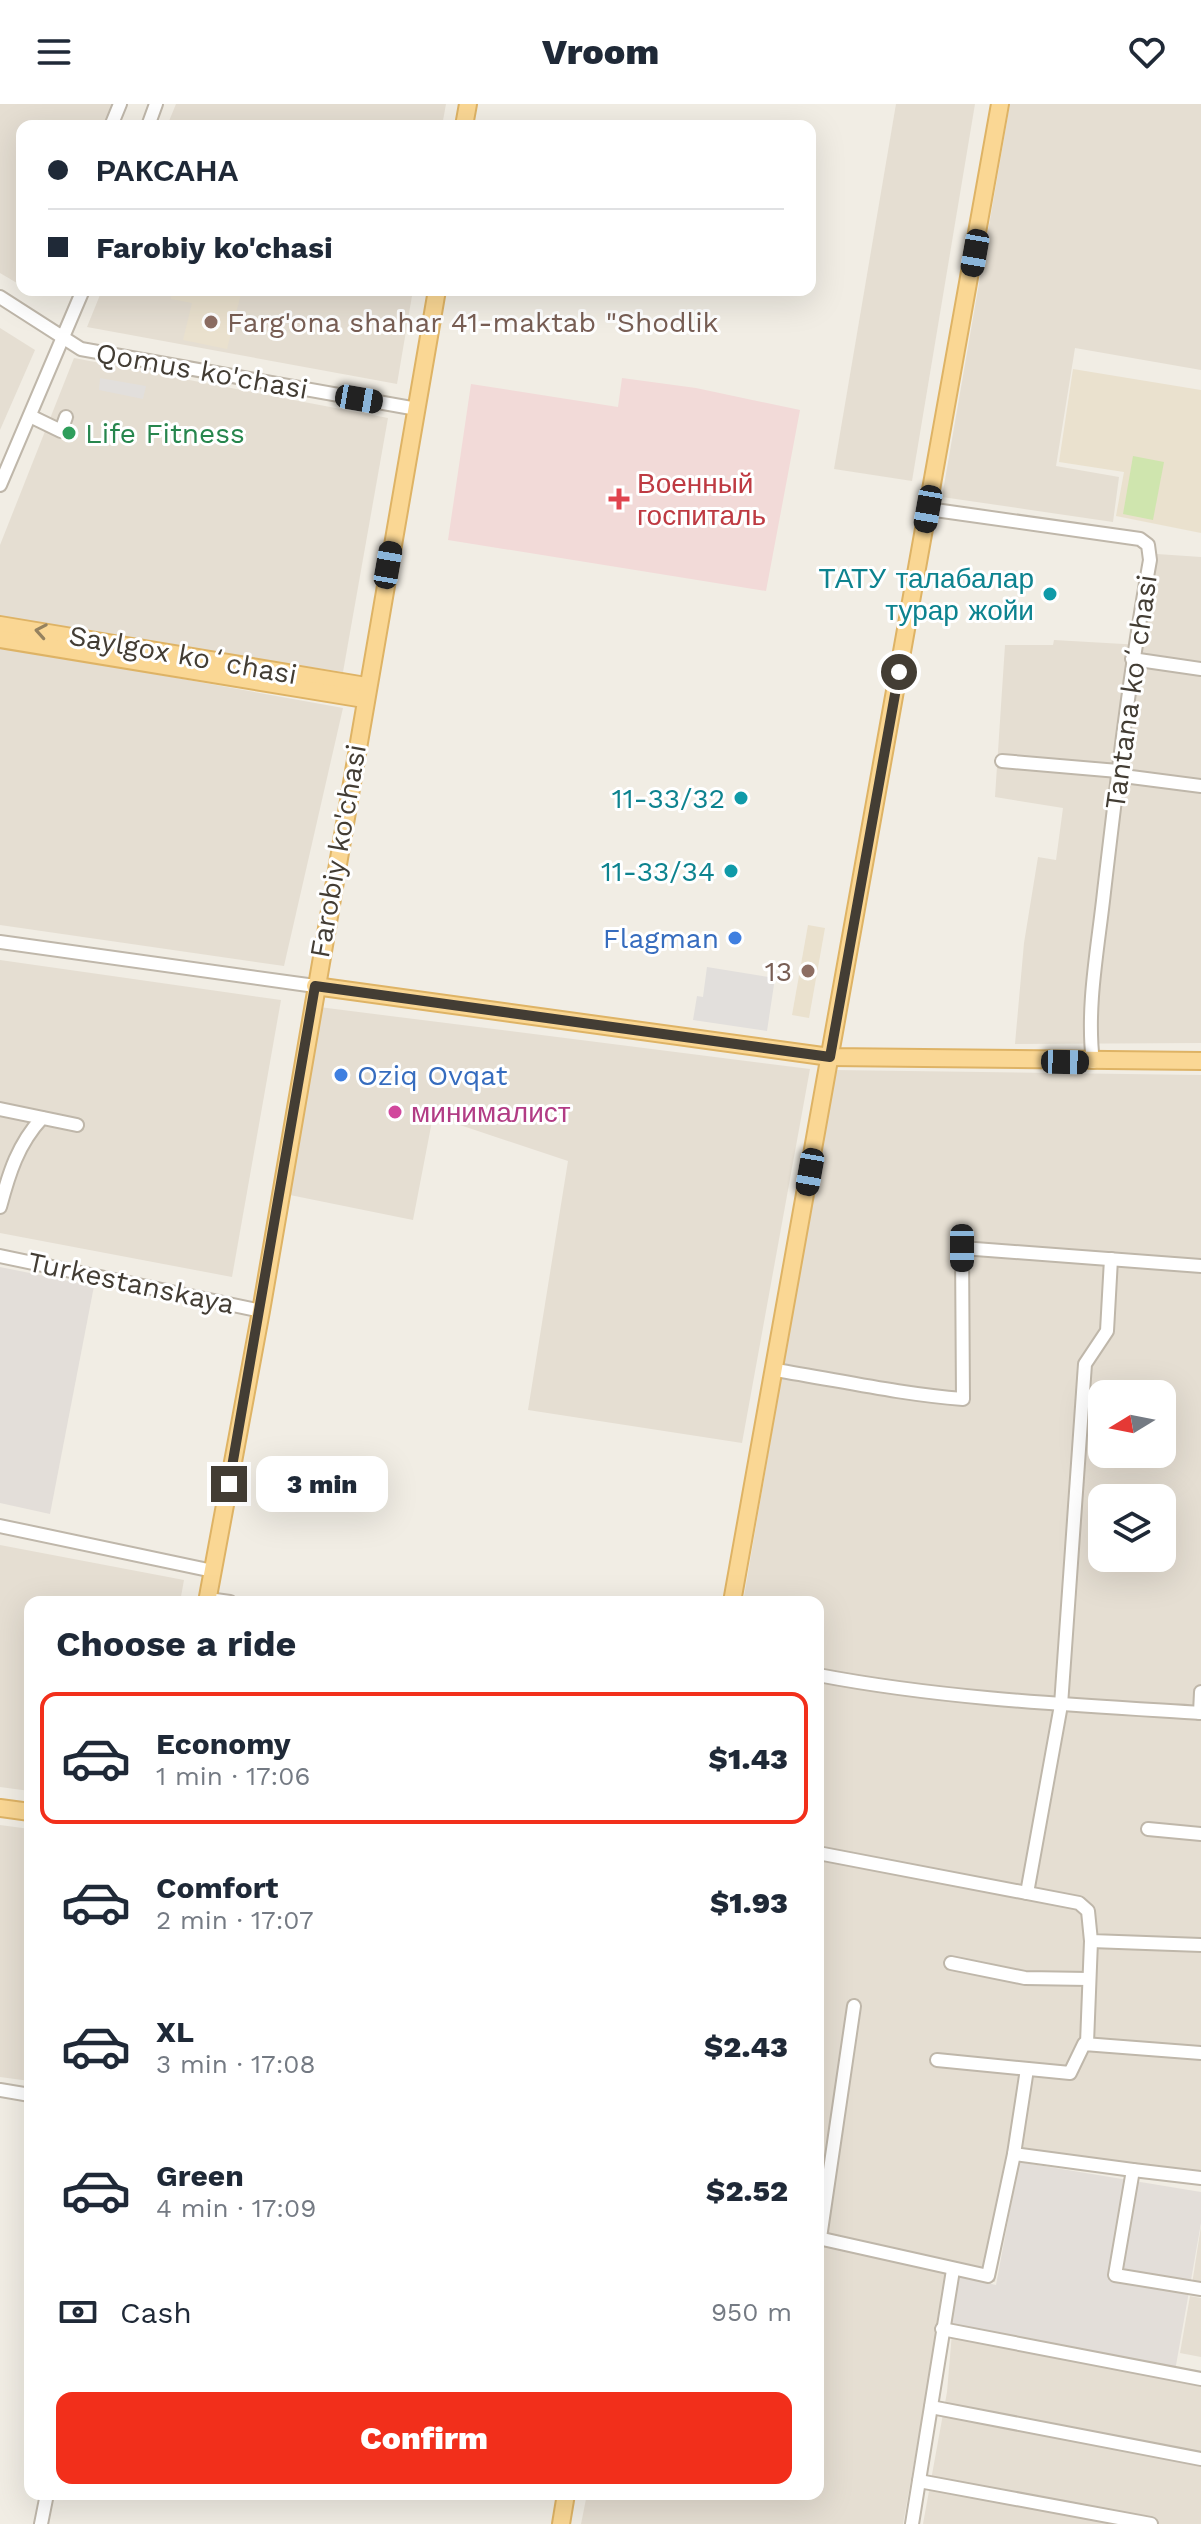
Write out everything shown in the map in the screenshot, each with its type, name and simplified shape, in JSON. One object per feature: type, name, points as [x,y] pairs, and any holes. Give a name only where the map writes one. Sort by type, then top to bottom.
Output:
[{"type":"main road","points":[[733,1596],[1000,104]]},
{"type":"main road","name":"Farobiy ko'chasi","points":[[208,1596],[261,1311],[365,693],[436,296]]},
{"type":"main road","name":"Saylgox koʻchasi","points":[[0,625],[365,693]]},
{"type":"main road","name":"Saylgox koʻchasi","points":[[0,639],[365,693]]},
{"type":"main road","points":[[315,986],[830,1057],[1201,1061]]},
{"type":"main road","points":[[0,1808],[24,1811]]},
{"type":"main road","points":[[561,2524],[565,2500]]},
{"type":"street","points":[[0,485],[81,296]]},
{"type":"street","name":"Qomus ko'chasi","points":[[0,297],[81,349],[417,409]]},
{"type":"street","points":[[30,416],[59,436],[66,417]]},
{"type":"street","name":"Tantana koʻchasi","points":[[928,509],[1140,539],[1148,545],[1150,560],[1132,659],[1089,1035],[1093,1062]]},
{"type":"street","points":[[1132,659],[1201,669]]},
{"type":"street","points":[[1002,761],[1118,771],[1131,777],[1201,786]]},
{"type":"street","points":[[0,942],[315,986]]},
{"type":"street","points":[[0,1109],[77,1125]]},
{"type":"street","points":[[0,1207],[10,1168],[28,1133],[42,1118]]},
{"type":"street","points":[[775,1370],[866,1384],[900,1394],[963,1399],[962,1248],[1201,1266]]},
{"type":"street","name":"Turkestanskaya","points":[[0,1256],[261,1311]]},
{"type":"street","points":[[1027,1893],[1061,1705],[1084,1369],[1107,1331],[1111,1259]]},
{"type":"street","points":[[0,1526],[213,1571]]},
{"type":"street","points":[[824,1676],[873,1685],[1061,1705],[1200,1713],[1201,1692]]},
{"type":"street","points":[[1148,1829],[1201,1834]]},
{"type":"street","points":[[824,1854],[1085,1906],[1091,1941],[1087,2043]]},
{"type":"street","points":[[1091,1941],[1201,1945]]},
{"type":"street","points":[[951,1963],[1025,1978],[1089,1979]]},
{"type":"street","points":[[824,2205],[854,2006]]},
{"type":"street","points":[[937,2060],[1070,2073],[1076,2066],[1078,2050],[1087,2043],[1201,2053]]},
{"type":"street","points":[[824,2239],[984,2278],[991,2273],[1027,2069]]},
{"type":"street","points":[[0,2090],[24,2094]]},
{"type":"street","points":[[1014,2154],[1201,2178]]},
{"type":"street","points":[[1133,2170],[1115,2275],[1201,2289]]},
{"type":"street","points":[[912,2524],[953,2270]]},
{"type":"street","points":[[942,2329],[1201,2379]]},
{"type":"street","points":[[931,2407],[1201,2459]]},
{"type":"street","points":[[919,2481],[1151,2524]]},
{"type":"street","points":[[41,2524],[46,2500]]},
{"type":"shaded area","points":[[0,104],[125,104],[118,120],[16,120],[16,282],[0,273]]},
{"type":"shaded area","points":[[176,104],[446,104],[443,120],[169,120]]},
{"type":"shaded area","points":[[896,104],[975,104],[912,481],[834,469]]},
{"type":"shaded area","points":[[1010,104],[1201,104],[1201,370],[1075,348],[1056,466],[1119,477],[1113,522],[942,497]]},
{"type":"shaded area","points":[[100,296],[412,296],[397,384],[87,327]]},
{"type":"shaded area","name":"Farg'ona shahar 41-maktab \"Shodlik","points":[[171,296],[240,296],[227,349],[183,340],[192,303],[171,299]]},
{"type":"shaded area","points":[[0,328],[35,350],[0,430]]},
{"type":"shaded area","points":[[74,358],[388,418],[343,672],[0,619],[0,545]]},
{"type":"shaded area","points":[[1073,369],[1201,390],[1201,533],[1116,516],[1124,472],[1059,462]]},
{"type":"shaded area","points":[[100,378],[146,386],[143,399],[99,390]]},
{"type":"shaded area","name":"Военный госпиталь","points":[[622,378],[696,388],[800,410],[766,591],[448,540],[471,384],[618,407]]},
{"type":"shaded area","points":[[1157,554],[1201,557],[1201,1043],[1015,1044],[1024,943],[1038,857],[1056,860],[1063,808],[995,797],[1005,645],[1053,645],[1054,640],[1141,645]]},
{"type":"shaded area","points":[[0,646],[343,708],[284,966],[0,925]]},
{"type":"shaded area","name":"13","points":[[808,925],[825,928],[809,1018],[792,1015]]},
{"type":"shaded area","points":[[0,960],[281,1000],[232,1277],[0,1233]]},
{"type":"shaded area","points":[[707,967],[775,978],[767,1031],[693,1020],[697,996],[703,997]]},
{"type":"shaded area","points":[[319,1007],[810,1069],[742,1443],[528,1410],[568,1161],[433,1116],[413,1220],[285,1194]]},
{"type":"shaded area","points":[[834,1070],[1201,1075],[1201,2177],[1019,2152],[995,2282],[948,2274],[903,2524],[581,2524],[586,2500],[824,2500],[824,1596],[744,1596]]},
{"type":"shaded area","points":[[0,1267],[94,1286],[50,1514],[0,1503]]},
{"type":"shaded area","points":[[0,1545],[184,1580],[181,1596],[24,1596],[24,1790],[0,1787]]},
{"type":"shaded area","points":[[0,1825],[24,1828],[24,2080],[0,2077]]},
{"type":"shaded area","points":[[1019,2162],[1201,2192],[1201,2223],[1175,2371],[950,2328],[958,2277],[996,2285]]},
{"type":"shaded area","points":[[1201,2226],[1201,2293],[1191,2291]]},
{"type":"shaded area","points":[[1190,2296],[1201,2298],[1201,2357],[1180,2353]]},
{"type":"shaded area","points":[[952,2333],[1201,2379],[1201,2524],[923,2524],[947,2392]]},
{"type":"green space","points":[[1133,456],[1164,462],[1153,520],[1123,514]]},
{"type":"place","name":"Farg'ona shahar 41-maktab \"Shodlik","points":[[211,322]]},
{"type":"place","name":"Life Fitness","points":[[69,433]]},
{"type":"place","name":"Военный госпиталь","points":[[619,499]]},
{"type":"place","name":"ТАТУ талабалар турар жойи","points":[[1050,594]]},
{"type":"place","name":"11-33/32","points":[[741,798]]},
{"type":"place","name":"11-33/34","points":[[731,871]]},
{"type":"place","name":"Flagman","points":[[735,938]]},
{"type":"place","name":"13","points":[[808,971]]},
{"type":"place","name":"Oziq Ovqat","points":[[341,1075]]},
{"type":"place","name":"минималист","points":[[395,1112]]},
{"type":"route","points":[[229,1484],[315,986],[830,1057],[899,672]]}]
